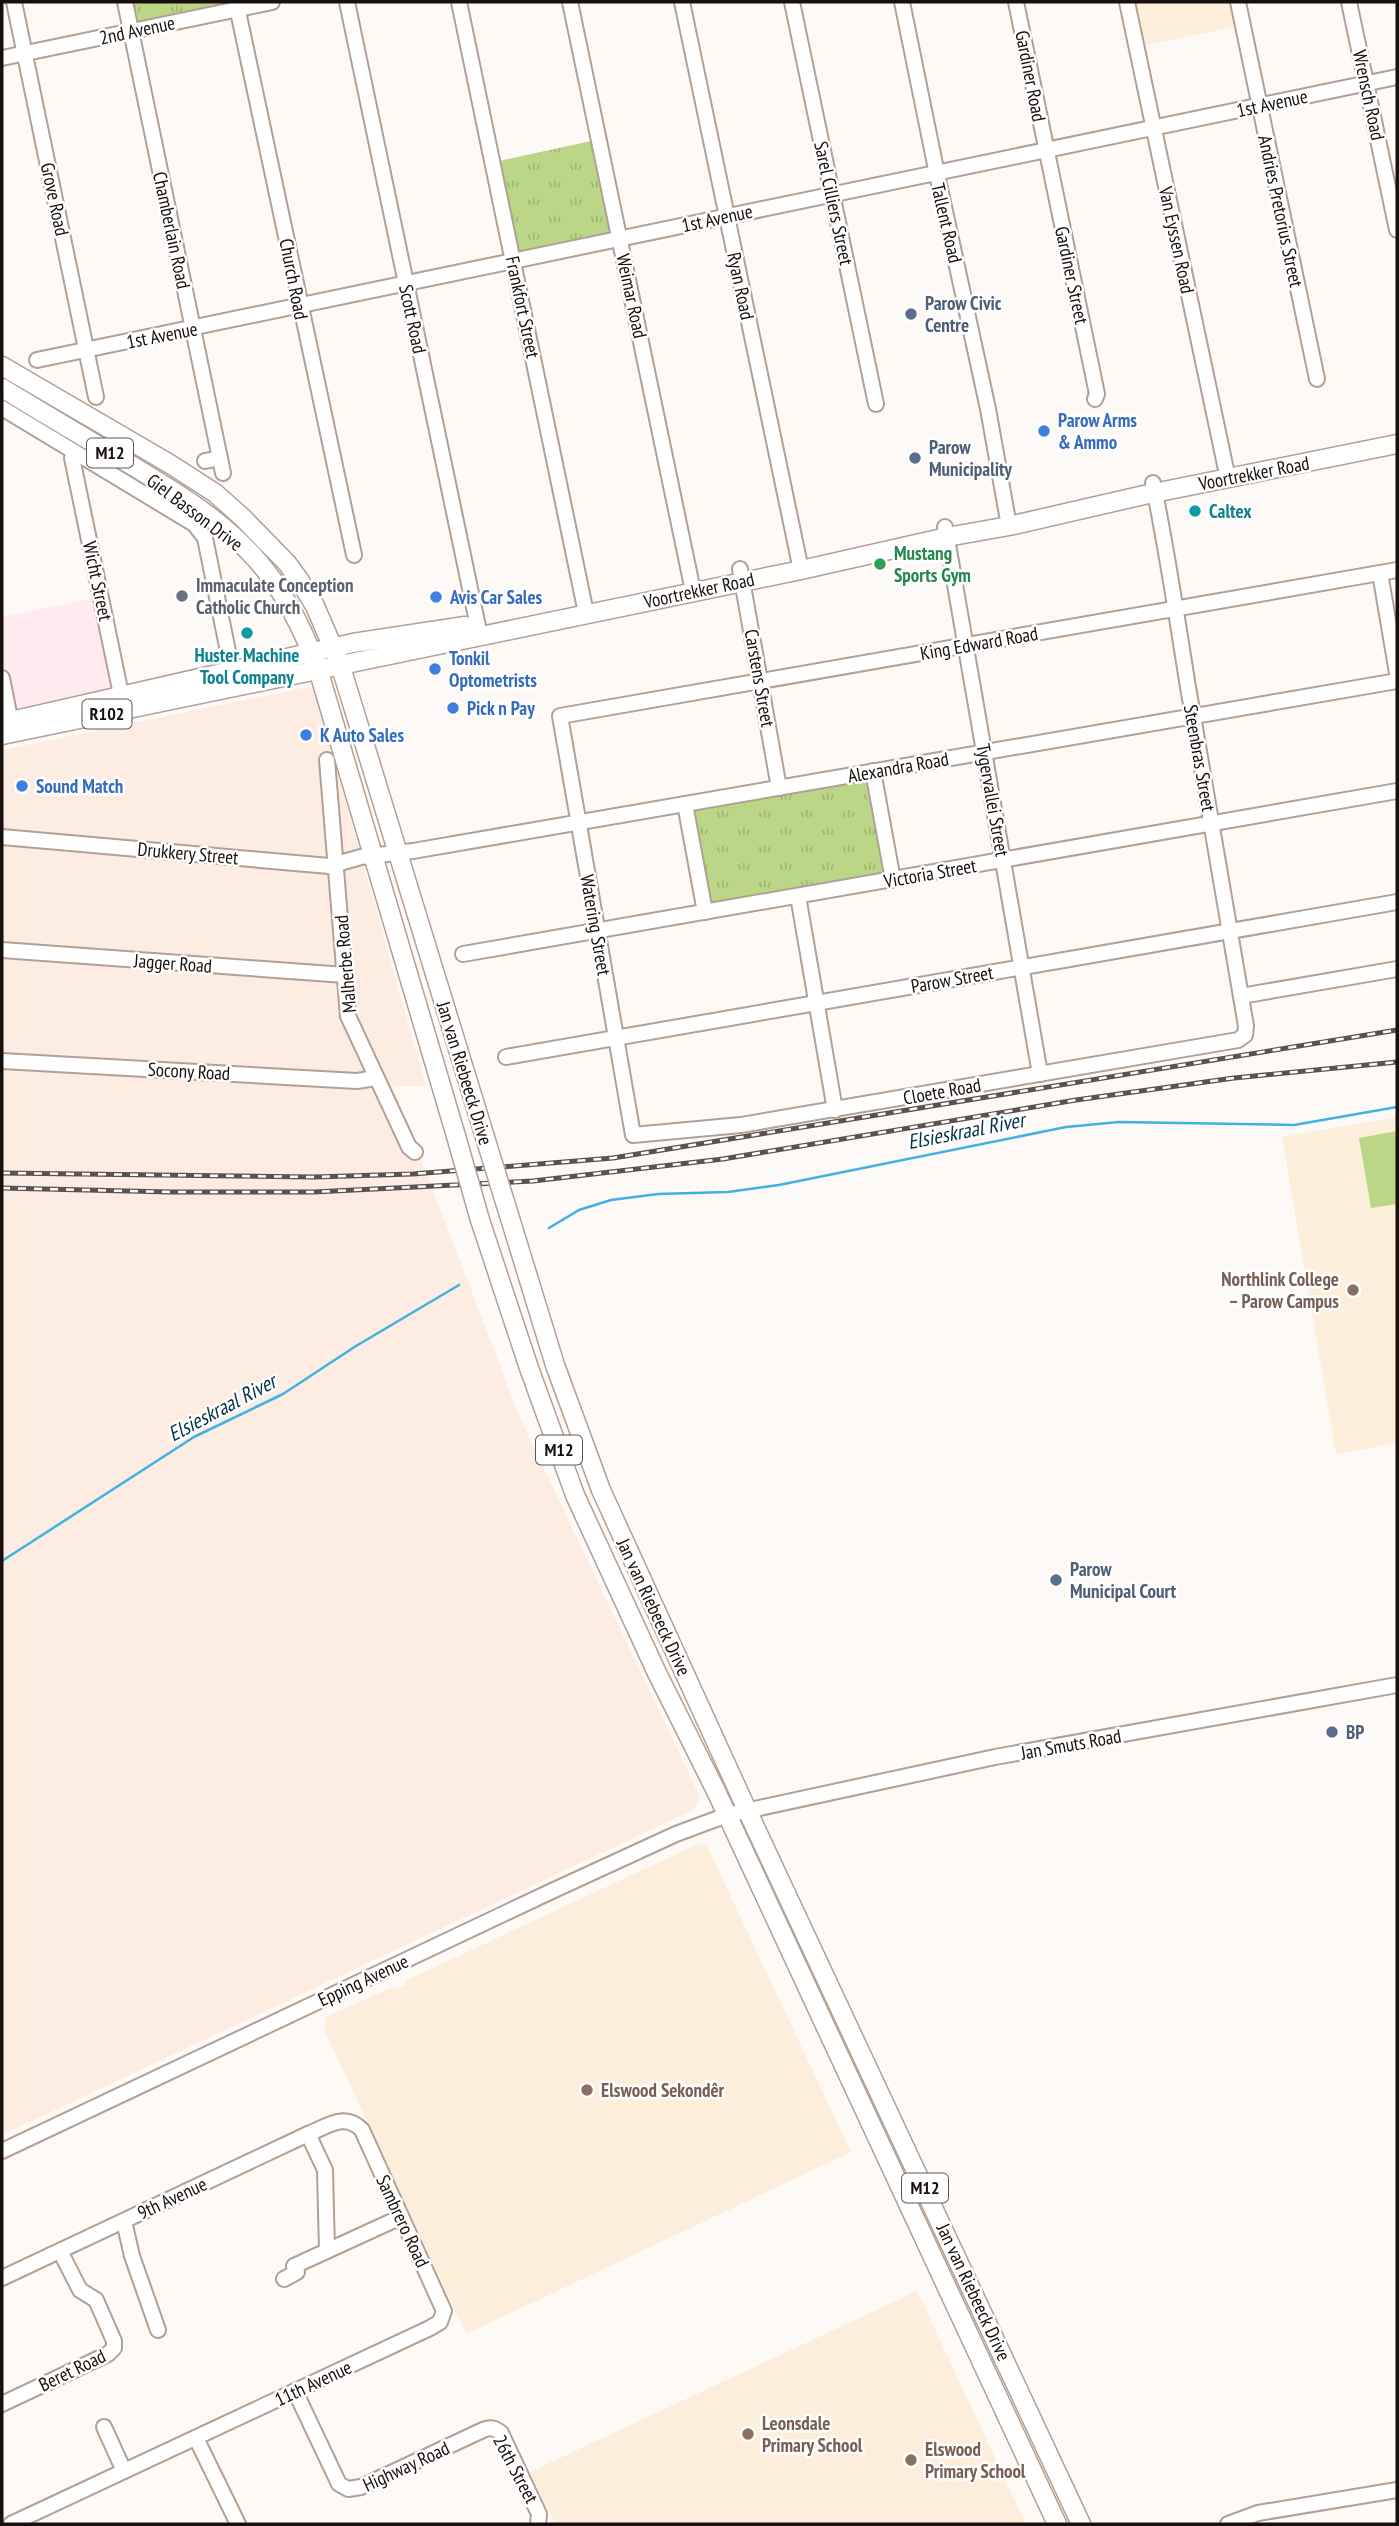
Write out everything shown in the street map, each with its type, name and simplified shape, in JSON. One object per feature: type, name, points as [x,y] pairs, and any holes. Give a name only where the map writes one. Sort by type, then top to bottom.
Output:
[{"type":"main road","name":"Giel Basson Drive","points":[[2,366],[215,493],[287,563],[315,606],[337,656]]},
{"type":"main road","name":"Giel Basson Drive","points":[[2,388],[165,485],[233,536],[255,557],[285,599],[315,662]]},
{"type":"main road","name":"Voortrekker Road","points":[[1226,474],[1397,433]]},
{"type":"main road","name":"Voortrekker Road","points":[[337,656],[420,648],[479,630],[1154,488],[1397,444]]},
{"type":"main road","name":"Voortrekker Road","points":[[7,728],[315,662],[389,637],[479,630]]},
{"type":"main road","points":[[354,710],[355,678],[361,668],[399,659],[420,648]]},
{"type":"main road","name":"Jan van Riebeeck Drive","points":[[337,656],[555,1365],[601,1490],[747,1810],[1081,2524]]},
{"type":"main road","name":"Voortrekker Road","points":[[123,703],[232,671],[315,662]]},
{"type":"main road","name":"Jan van Riebeeck Drive","points":[[315,662],[480,1220],[575,1495],[1057,2524]]},
{"type":"street","name":"Grove Road","points":[[14,2],[96,397]]},
{"type":"street","name":"Chamberlain Road","points":[[125,2],[222,465],[205,461]]},
{"type":"street","name":"2nd Avenue","points":[[2,58],[131,32],[237,5],[272,2]]},
{"type":"street","name":"Scott Road","points":[[347,2],[479,630]]},
{"type":"street","name":"Frankfort Street","points":[[459,2],[585,607]]},
{"type":"street","name":"Weimar Road","points":[[570,2],[692,585]]},
{"type":"street","name":"Ryan Road","points":[[682,2],[800,564]]},
{"type":"street","name":"Sarel Cilliers Street","points":[[792,2],[876,404]]},
{"type":"street","name":"Tallent Road","points":[[902,2],[1008,520]]},
{"type":"street","name":"Gardiner Road","points":[[1016,2],[1046,150]]},
{"type":"street","name":"Van Eyssen Road","points":[[1127,2],[1226,474]]},
{"type":"street","name":"Andries Pretorius Street","points":[[1238,2],[1317,379]]},
{"type":"street","name":"Wrensch Road","points":[[1349,2],[1397,230]]},
{"type":"street","name":"Church Road","points":[[237,5],[354,555]]},
{"type":"street","name":"1st Avenue","points":[[37,360],[1397,77]]},
{"type":"street","name":"Gardiner Street","points":[[1046,150],[1097,394],[1095,399]]},
{"type":"street","points":[[2,408],[194,524],[201,531],[232,671]]},
{"type":"street","name":"Wicht Street","points":[[75,452],[72,458],[123,703]]},
{"type":"street","name":"Steenbras Street","points":[[1154,488],[1246,1032]]},
{"type":"street","name":"Tygervallei Street","points":[[946,532],[1040,1074]]},
{"type":"street","name":"King Edward Road","points":[[560,716],[1397,570]]},
{"type":"street","points":[[1380,573],[1397,673]]},
{"type":"street","name":"Carstens Street","points":[[742,575],[779,788]]},
{"type":"street","points":[[2,678],[7,728]]},
{"type":"street","name":"Alexandra Road","points":[[372,856],[1397,681]]},
{"type":"street","name":"Watering Street","points":[[560,716],[633,1135]]},
{"type":"street","name":"Malherbe Road","points":[[327,760],[348,1016],[409,1147],[415,1152]]},
{"type":"street","points":[[873,771],[893,880]]},
{"type":"street","name":"Victoria Street","points":[[463,954],[1397,791]]},
{"type":"street","points":[[685,804],[705,912]]},
{"type":"street","name":"Drukkery Street","points":[[2,837],[329,866],[372,856]]},
{"type":"street","points":[[798,895],[835,1110]]},
{"type":"street","name":"Parow Street","points":[[506,1057],[1397,902]]},
{"type":"street","name":"Jagger Road","points":[[2,950],[345,975]]},
{"type":"street","points":[[1241,996],[1397,969]]},
{"type":"street","name":"Cloete Road","points":[[633,1135],[741,1125],[835,1110],[1238,1040],[1246,1032]]},
{"type":"street","name":"Socony Road","points":[[2,1061],[357,1081],[376,1078]]},
{"type":"street","name":"Jan Smuts Road","points":[[727,1815],[995,1758],[1397,1685]]},
{"type":"street","name":"Epping Avenue","points":[[2,2151],[552,1891],[676,1834],[727,1815]]},
{"type":"street","name":"9th Avenue","points":[[2,2278],[343,2119]]},
{"type":"street","name":"Sambrero Road","points":[[343,2119],[351,2121],[362,2130],[443,2307],[444,2316],[430,2328]]},
{"type":"street","points":[[308,2134],[325,2170],[327,2251]]},
{"type":"street","points":[[284,2278],[297,2272],[294,2266],[401,2217]]},
{"type":"street","points":[[124,2221],[132,2256],[158,2330]]},
{"type":"street","name":"Beret Road","points":[[2,2404],[108,2354],[114,2348],[114,2341],[96,2300],[80,2290],[60,2251]]},
{"type":"street","name":"11th Avenue","points":[[11,2524],[430,2328]]},
{"type":"street","name":"Highway Road","points":[[295,2391],[340,2484],[348,2489],[361,2487],[489,2427]]},
{"type":"street","points":[[103,2427],[124,2471]]},
{"type":"street","name":"26th Street","points":[[489,2427],[501,2433],[538,2519]]},
{"type":"street","points":[[196,2438],[237,2524]]},
{"type":"street","points":[[1228,2524],[1258,2513],[1397,2490]]},
{"type":"shaded area","points":[[1133,2],[1230,2],[1235,27],[1142,46]]},
{"type":"shaded area","points":[[100,597],[121,696],[2,721],[2,617]]},
{"type":"shaded area","points":[[313,686],[426,1086],[393,1086],[520,1418],[700,1797],[693,1810],[2,2135],[2,750]]},
{"type":"shaded area","name":"Northlink College – Parow Campus","points":[[1397,1117],[1397,1443],[1336,1454],[1282,1137]]},
{"type":"shaded area","name":"Elswood Sekondêr","points":[[698,1844],[707,1846],[851,2152],[466,2334],[324,2029],[326,2017],[393,1987],[397,1989],[405,1985],[405,1981]]},
{"type":"shaded area","name":"Leonsdale Primary School","points":[[917,2291],[1026,2524],[555,2524],[530,2472]]},
{"type":"green space","points":[[133,2],[230,3],[139,22],[136,21]]},
{"type":"green space","points":[[591,141],[611,234],[519,253],[499,161]]},
{"type":"green space","points":[[869,779],[885,872],[882,875],[712,904],[708,902],[692,810],[694,808]]},
{"type":"green space","points":[[1397,1131],[1397,1204],[1371,1208],[1359,1138]]},
{"type":"waterway","name":"Elsieskraal River","points":[[549,1228],[579,1210],[611,1200],[658,1194],[728,1192],[779,1185],[1066,1127],[1119,1122],[1294,1125],[1397,1107]]},
{"type":"waterway","name":"Elsieskraal River","points":[[2,1561],[194,1437],[283,1394],[356,1346],[459,1285]]},
{"type":"railway","points":[[2,1173],[314,1177],[413,1174],[613,1158],[1397,1030]]},
{"type":"railway","points":[[2,1188],[314,1192],[533,1181],[723,1159],[1076,1100],[1234,1078],[1397,1062]]},
{"type":"place","name":"Parow Civic Centre","points":[[911,314]]},
{"type":"place","name":"Parow Arms & Ammo","points":[[1044,431]]},
{"type":"place","name":"Parow Municipality","points":[[915,458]]},
{"type":"place","name":"Caltex","points":[[1195,511]]},
{"type":"place","name":"Mustang Sports Gym","points":[[880,564]]},
{"type":"place","name":"Immaculate Conception Catholic Church","points":[[182,596]]},
{"type":"place","name":"Avis Car Sales","points":[[436,597]]},
{"type":"place","name":"Huster Machine Tool Company","points":[[247,633]]},
{"type":"place","name":"Tonkil Optometrists","points":[[435,669]]},
{"type":"place","name":"Pick n Pay","points":[[453,708]]},
{"type":"place","name":"K Auto Sales","points":[[306,735]]},
{"type":"place","name":"Sound Match","points":[[22,786]]},
{"type":"place","name":"Northlink College – Parow Campus","points":[[1353,1290]]},
{"type":"place","name":"Parow Municipal Court","points":[[1056,1580]]},
{"type":"place","name":"BP","points":[[1332,1732]]},
{"type":"place","name":"Elswood Sekondêr","points":[[587,2090]]},
{"type":"place","name":"Leonsdale Primary School","points":[[748,2434]]},
{"type":"place","name":"Elswood Primary School","points":[[911,2460]]}]
